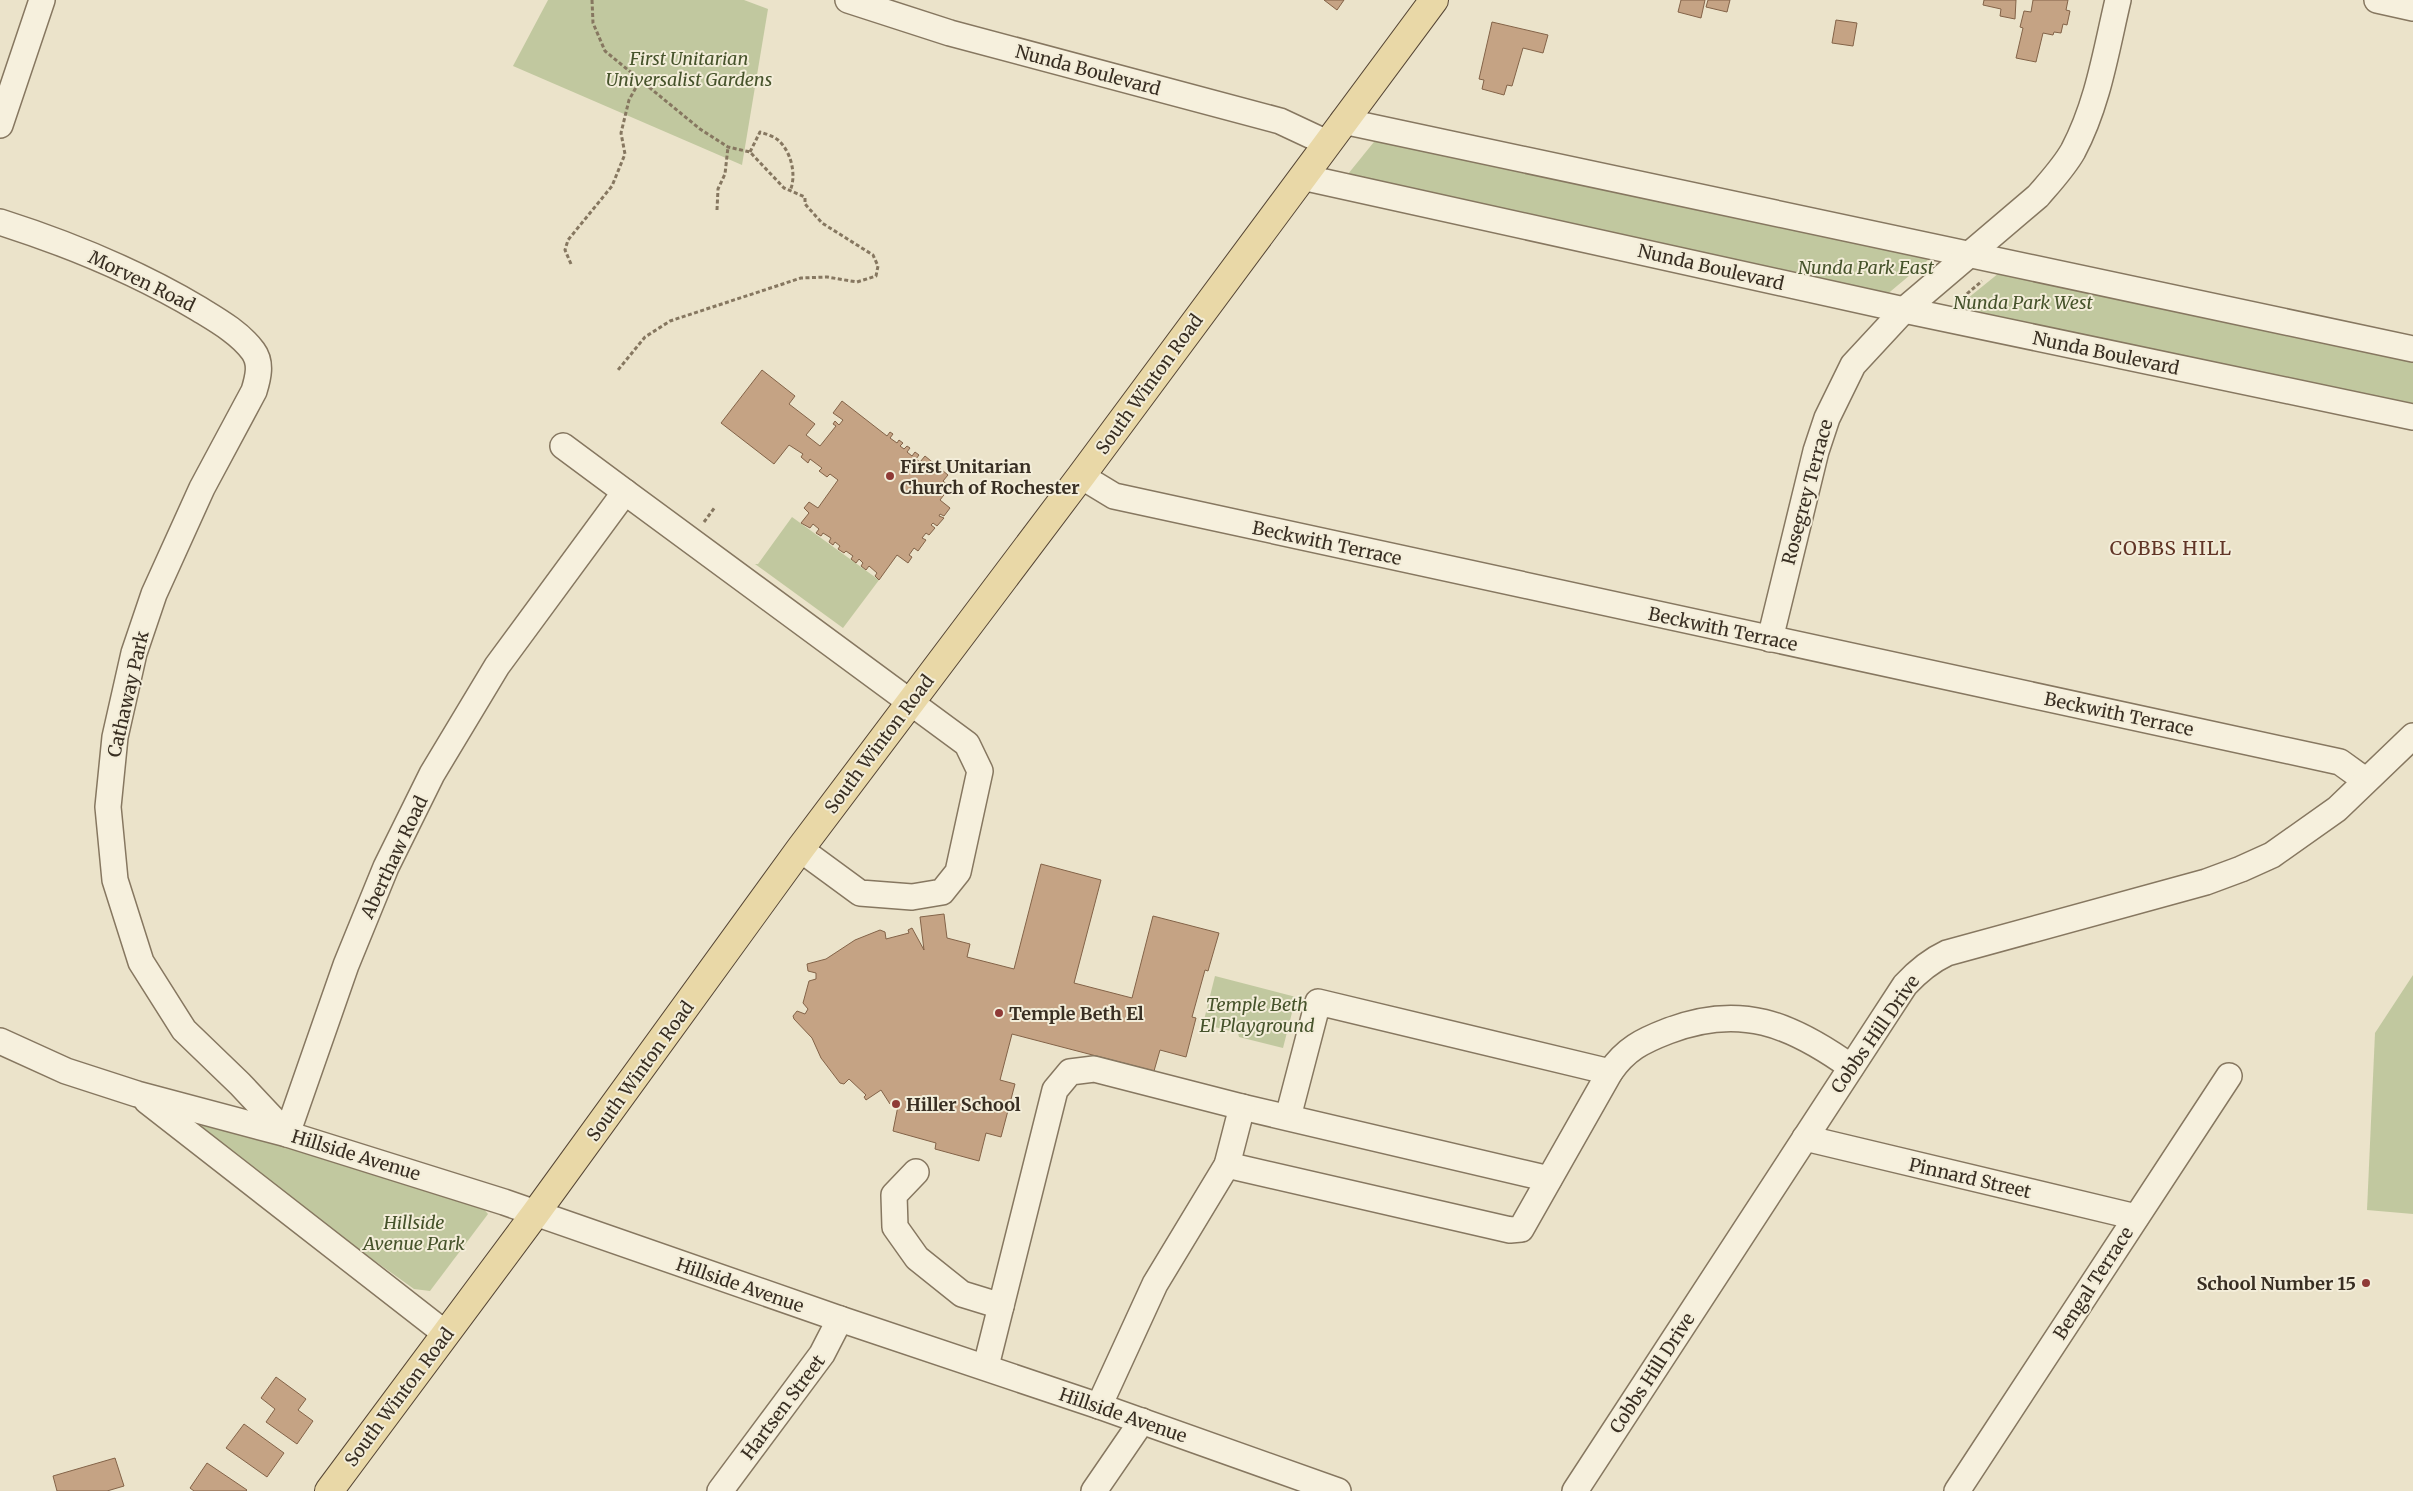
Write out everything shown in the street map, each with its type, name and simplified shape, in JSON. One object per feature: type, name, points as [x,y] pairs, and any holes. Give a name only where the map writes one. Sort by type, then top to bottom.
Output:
[{"type":"main road","name":"South Winton Road","points":[[329,1491],[536,1214],[800,849],[1081,476],[1343,120],[1434,0]]},
{"type":"street","points":[[0,125],[42,0]]},
{"type":"street","name":"Nunda Boulevard","points":[[848,0],[950,33],[1280,121],[1327,143]]},
{"type":"street","name":"Rosegrey Terrace","points":[[1770,639],[1805,490],[1827,418],[1853,365],[1904,310],[2038,196],[2073,151],[2094,102],[2118,0]]},
{"type":"street","points":[[2377,0],[2413,8]]},
{"type":"street","points":[[1343,120],[2413,350]]},
{"type":"street","name":"Nunda Boulevard","points":[[1302,176],[1904,310],[2413,417]]},
{"type":"street","name":"Morven Road","points":[[0,222],[88,254],[180,297],[238,336],[254,351],[259,371]]},
{"type":"street","name":"Cathaway Park","points":[[259,371],[254,391],[202,488],[154,594],[134,653],[115,737],[108,807],[115,880],[142,962],[184,1030],[287,1134]]},
{"type":"street","points":[[563,446],[967,744],[980,771],[958,872],[942,892],[912,897],[860,892],[845,884],[800,849]]},
{"type":"street","name":"Beckwith Terrace","points":[[1081,476],[1114,496],[2340,762],[2365,780]]},
{"type":"street","name":"Aberthaw Road","points":[[287,1134],[346,965],[386,867],[437,766],[497,666],[625,492]]},
{"type":"street","name":"Cobbs Hill Drive","points":[[1576,1491],[1905,985],[1930,962],[1947,952],[2206,882],[2241,869],[2272,854],[2301,836],[2337,809],[2365,780],[2413,736]]},
{"type":"street","points":[[1288,1117],[1318,1002],[1610,1072]]},
{"type":"street","points":[[1227,1165],[1510,1230],[1521,1229],[1610,1072],[1622,1055],[1645,1040],[1698,1020],[1726,1017],[1747,1018],[1790,1031],[1810,1041],[1851,1067]]},
{"type":"street","name":"Hillside Avenue","points":[[0,1040],[66,1071],[137,1094],[287,1134],[504,1202],[840,1319],[986,1366],[1338,1491]]},
{"type":"street","points":[[986,1366],[1055,1090],[1070,1072],[1094,1069],[1242,1107],[1549,1179]]},
{"type":"street","name":"Bengal Terrace","points":[[1957,1491],[2229,1076]]},
{"type":"street","name":"Hillside Avenue","points":[[137,1094],[446,1334]]},
{"type":"street","points":[[1099,1406],[1155,1284],[1227,1165],[1242,1107]]},
{"type":"street","name":"Pinnard Street","points":[[1805,1138],[2136,1217]]},
{"type":"street","points":[[916,1172],[894,1195],[895,1227],[917,1258],[962,1294],[1001,1306]]},
{"type":"street","name":"Hartsen Street","points":[[720,1491],[822,1354],[840,1319]]},
{"type":"street","points":[[1094,1491],[1142,1421]]},
{"type":"path","points":[[592,0],[593,23],[605,52],[700,129],[728,147],[750,152],[784,188],[805,197],[805,204],[822,223],[872,255],[878,266],[876,276],[857,282],[827,277],[801,278],[670,321],[645,338],[618,370]]},
{"type":"path","points":[[571,264],[564,250],[568,240],[612,186],[625,154],[621,133],[628,100],[640,80]]},
{"type":"path","points":[[750,152],[760,132],[776,139],[787,150],[793,172],[793,184],[790,190]]},
{"type":"path","points":[[717,210],[718,190],[725,174],[728,147]]},
{"type":"path","points":[[1957,302],[1984,279]]},
{"type":"green space","name":"First Unitarian Universalist Gardens","points":[[548,0],[744,0],[768,9],[742,165],[513,66]]},
{"type":"green space","name":"Nunda Park East","points":[[1378,137],[1921,255],[1928,260],[1885,296],[1348,174]]},
{"type":"green space","name":"Nunda Park West","points":[[1999,273],[2413,362],[2413,408],[1952,311]]},
{"type":"green space","points":[[792,517],[879,580],[843,628],[755,564],[758,564]]},
{"type":"green space","points":[[2413,975],[2413,1214],[2367,1210],[2375,1033]]},
{"type":"green space","name":"Temple Beth El Playground","points":[[1215,976],[1296,997],[1283,1048],[1239,1037],[1238,1033],[1203,1024]]},
{"type":"green space","name":"Hillside Avenue Park","points":[[204,1123],[339,1157],[482,1207],[488,1214],[430,1291],[414,1289],[333,1231],[199,1129]]},
{"type":"building","points":[[1324,0],[1344,0],[1337,10]]},
{"type":"building","points":[[1681,0],[1705,0],[1701,18],[1678,12]]},
{"type":"building","points":[[1708,0],[1730,0],[1727,12],[1706,7]]},
{"type":"building","points":[[1984,0],[2016,0],[2015,19],[2000,16],[2001,9],[1983,5]]},
{"type":"building","points":[[2033,0],[2068,0],[2066,10],[2070,11],[2067,25],[2063,24],[2061,33],[2054,32],[2053,35],[2043,33],[2036,62],[2016,58],[2023,28],[2020,27],[2024,11],[2031,12]]},
{"type":"building","points":[[1836,20],[1857,23],[1853,46],[1832,43]]},
{"type":"building","points":[[1492,22],[1548,35],[1543,53],[1523,48],[1512,86],[1507,85],[1504,95],[1482,89],[1484,80],[1479,79]]},
{"type":"building","name":"First Unitarian Church of Rochester","points":[[762,370],[795,396],[789,404],[815,424],[806,435],[820,446],[836,426],[833,424],[835,421],[839,425],[843,420],[833,413],[842,401],[887,436],[890,432],[893,434],[890,438],[897,443],[899,440],[903,443],[900,446],[904,449],[907,446],[910,448],[907,452],[912,456],[915,452],[919,455],[916,459],[920,462],[925,456],[948,475],[943,481],[950,487],[940,500],[950,508],[944,516],[940,514],[939,516],[944,518],[937,526],[933,523],[931,525],[935,528],[929,535],[926,533],[922,538],[926,540],[918,551],[914,548],[909,555],[912,557],[908,563],[897,555],[879,580],[875,576],[877,573],[869,566],[866,570],[861,566],[863,563],[859,559],[856,563],[851,559],[853,556],[846,551],[844,553],[838,549],[840,546],[835,542],[833,545],[829,542],[831,538],[823,533],[821,536],[816,533],[819,529],[813,524],[810,528],[801,523],[809,513],[804,508],[809,502],[818,508],[838,480],[830,474],[827,477],[819,471],[822,468],[810,459],[808,463],[801,457],[803,454],[789,445],[774,464],[721,423]]},
{"type":"building","name":"Temple Beth El","points":[[1041,864],[1101,880],[1074,983],[1132,998],[1153,916],[1219,933],[1208,971],[1205,970],[1192,1017],[1196,1018],[1186,1057],[1160,1050],[1154,1071],[1012,1034],[1000,1080],[1015,1084],[1001,1137],[986,1133],[979,1161],[935,1149],[936,1143],[893,1131],[898,1106],[890,1104],[881,1090],[866,1100],[864,1097],[866,1095],[849,1079],[844,1084],[840,1083],[821,1058],[812,1038],[794,1019],[793,1016],[797,1011],[805,1014],[808,1009],[803,1003],[809,981],[816,979],[816,973],[808,971],[807,964],[826,959],[855,940],[880,930],[885,932],[886,939],[909,933],[908,930],[912,928],[924,950],[920,917],[944,914],[947,938],[970,944],[967,957],[1014,969]]},
{"type":"building","points":[[276,1377],[306,1399],[298,1410],[313,1421],[297,1444],[266,1422],[275,1409],[261,1398]]},
{"type":"building","points":[[244,1424],[284,1453],[267,1477],[226,1448]]},
{"type":"building","points":[[115,1458],[124,1486],[107,1491],[57,1491],[53,1476]]},
{"type":"building","points":[[207,1463],[247,1490],[194,1491],[190,1488]]},
{"type":"place","name":"First Unitarian Church of Rochester","points":[[890,476]]},
{"type":"place","name":"Temple Beth El","points":[[999,1013]]},
{"type":"place","name":"Hiller School","points":[[896,1104]]},
{"type":"place","name":"School Number 15","points":[[2366,1283]]},
{"type":"district","name":"COBBS HILL","points":[[2171,548]]}]
